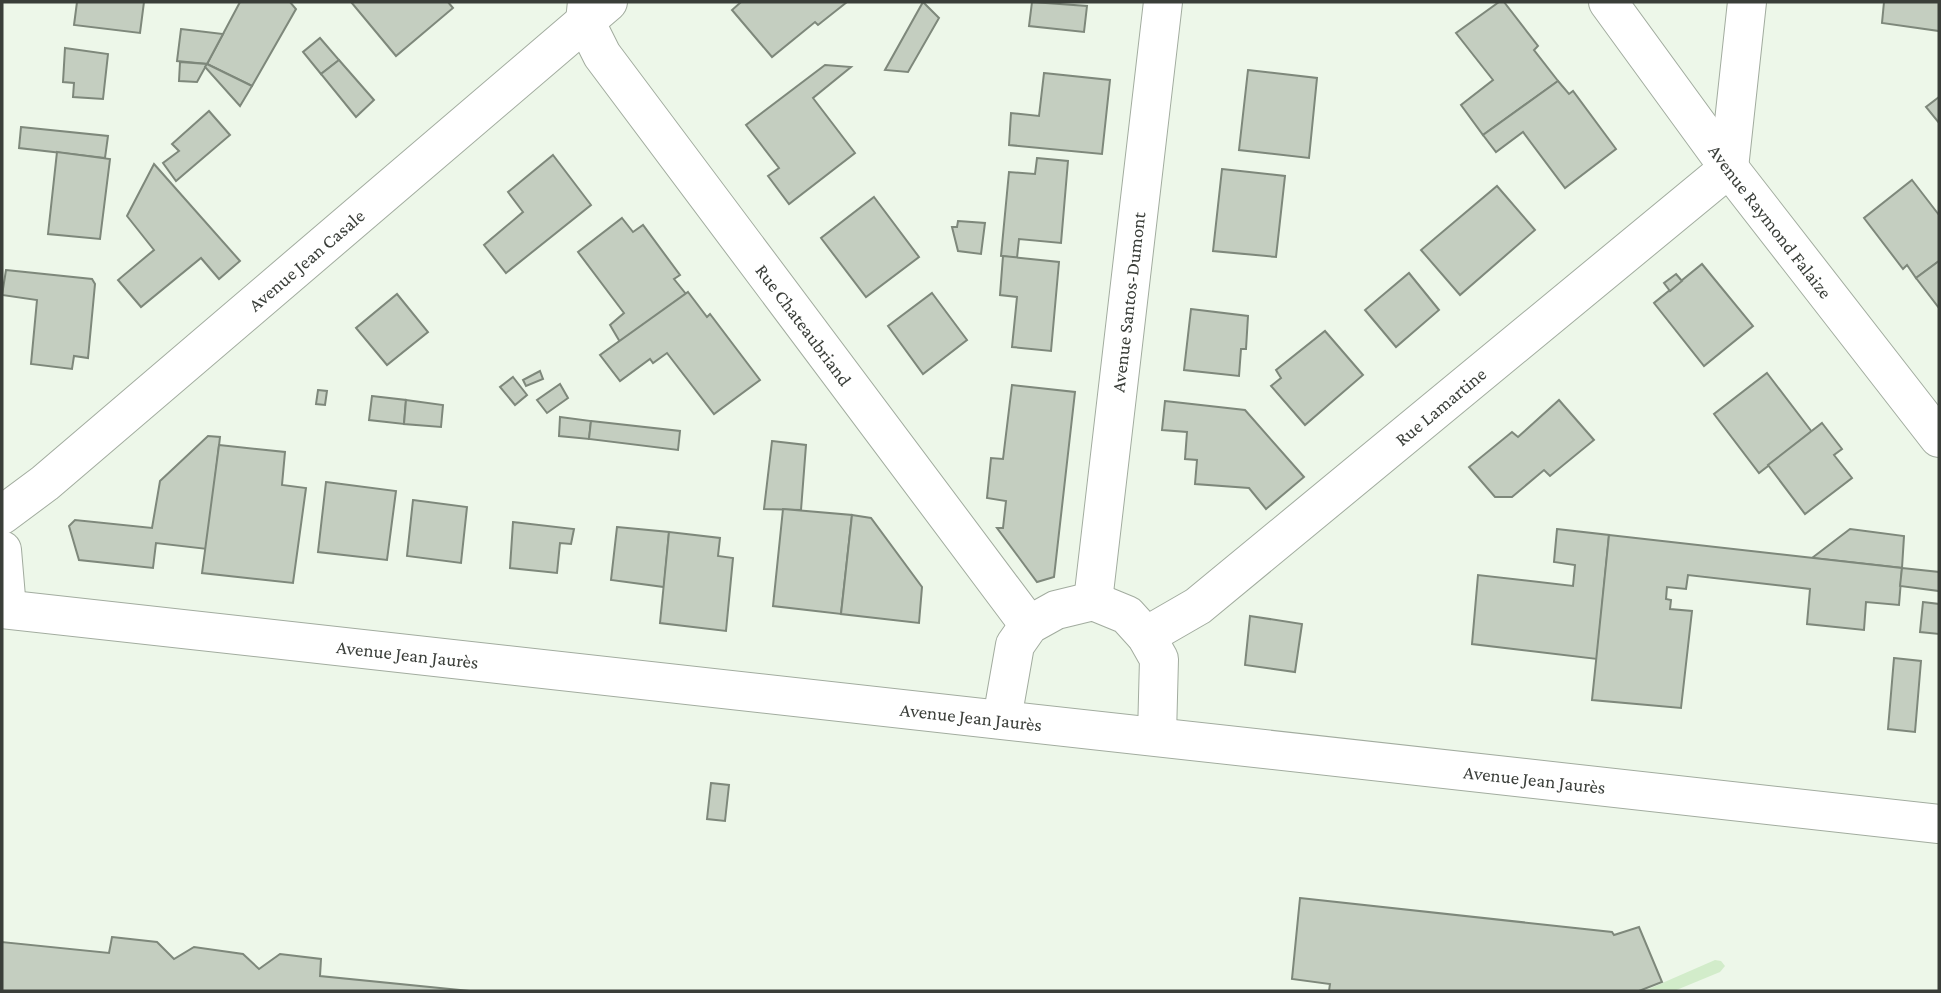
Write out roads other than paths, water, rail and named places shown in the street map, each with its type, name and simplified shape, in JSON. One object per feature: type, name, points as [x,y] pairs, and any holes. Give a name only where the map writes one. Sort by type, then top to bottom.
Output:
[{"type":"street","name":"Avenue Santos-Dumont","points":[[1093,601],[1163,2]]},
{"type":"street","name":"Avenue Raymond Falaize","points":[[1608,2],[1729,168],[1939,438]]},
{"type":"street","points":[[1729,168],[1747,2]]},
{"type":"street","name":"Avenue Jean Casale","points":[[2,515],[45,483],[593,8]]},
{"type":"street","name":"Rue Chateaubriand","points":[[593,8],[602,55],[1029,625]]},
{"type":"street","name":"Rue Lamartine","points":[[1146,636],[1198,606],[1729,168]]},
{"type":"street","points":[[2,551],[4,609]]},
{"type":"street","points":[[1002,719],[1015,645],[1029,625],[1056,610],[1093,601],[1127,615],[1146,636],[1158,659],[1157,735]]},
{"type":"street","name":"Avenue Jean Jaurès","points":[[4,609],[1939,824]]}]
